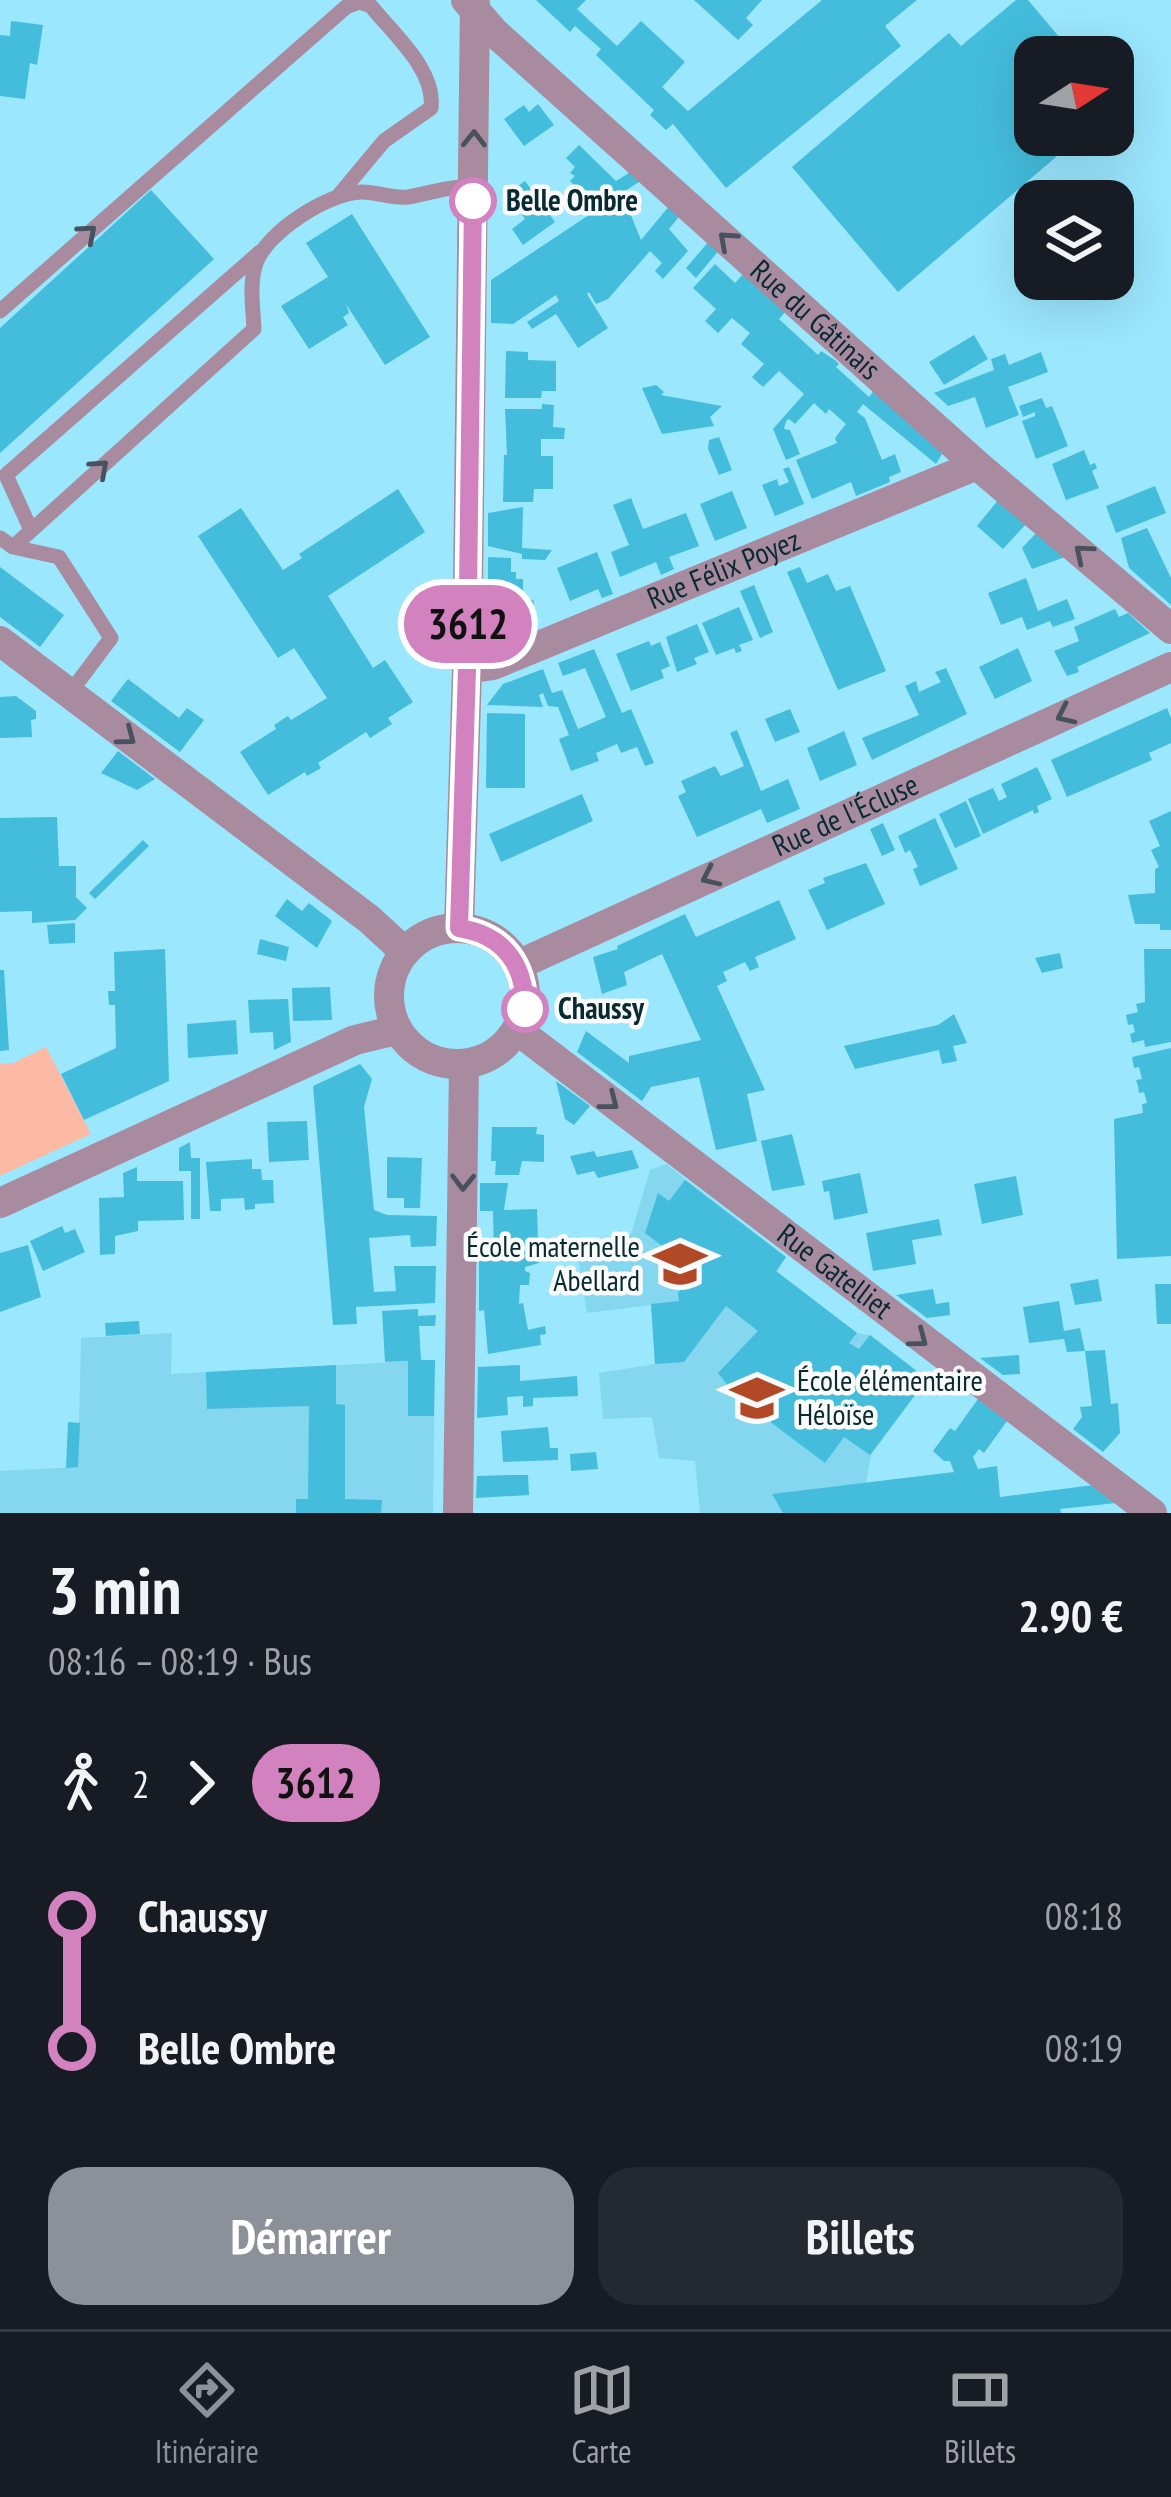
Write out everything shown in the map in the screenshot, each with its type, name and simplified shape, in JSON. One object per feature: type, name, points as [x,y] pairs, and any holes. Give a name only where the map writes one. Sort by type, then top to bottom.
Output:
[{"type":"street","points":[[459,928],[467,669],[472,4]]},
{"type":"street","name":"Rue du Gâtinais","points":[[472,4],[977,465],[1171,629]]},
{"type":"street","name":"Rue Félix Poyez","points":[[467,669],[493,665],[977,465]]},
{"type":"street","points":[[0,641],[369,919],[405,952]]},
{"type":"street","name":"Rue de l'Écluse","points":[[518,965],[1171,667]]},
{"type":"street","points":[[459,928],[494,938],[518,965],[525,1009],[517,1030],[485,1059],[464,1065],[426,1058],[397,1030],[389,990],[394,970],[420,938],[459,928]]},
{"type":"street","points":[[0,1203],[355,1040],[397,1030]]},
{"type":"street","name":"Rue Gatelliet","points":[[517,1030],[1152,1513]]},
{"type":"street","points":[[458,1513],[464,1065]]},
{"type":"lane","points":[[0,310],[346,7],[359,2],[371,6],[425,74],[433,98],[431,108],[384,141],[339,195]]},
{"type":"lane","points":[[31,530],[6,475],[305,212],[339,195],[408,196],[447,186],[473,186]]},
{"type":"lane","points":[[6,542],[31,530],[254,329],[255,265],[264,248]]},
{"type":"lane","points":[[6,542],[59,557],[111,638],[69,694]]},
{"type":"shaded area","points":[[46,1047],[91,1134],[0,1176],[0,1064]]},
{"type":"shaded area","name":"École élémentaire Héloïse","points":[[666,1164],[786,1257],[777,1272],[927,1379],[871,1455],[866,1483],[773,1494],[783,1513],[700,1513],[695,1461],[659,1458],[652,1417],[603,1419],[599,1373],[655,1364],[651,1305],[587,1313],[576,1246],[631,1234],[650,1170]]},
{"type":"shaded area","points":[[172,1333],[171,1374],[435,1360],[433,1513],[0,1513],[0,1471],[78,1467],[81,1338]]},
{"type":"building","points":[[536,0],[586,0],[577,9],[617,46],[641,21],[685,62],[662,87],[688,111],[822,0],[917,0],[885,26],[901,46],[726,188],[673,124],[666,130],[650,115],[654,110],[596,55],[601,49],[575,26],[570,32]]},
{"type":"building","points":[[694,0],[762,0],[746,18],[753,25],[738,40]]},
{"type":"building","points":[[1016,0],[1028,0],[1058,36],[1014,36],[1014,156],[1056,157],[1029,180],[1014,180],[1014,193],[898,292],[792,167],[949,33],[961,46]]},
{"type":"building","points":[[11,21],[43,25],[37,65],[30,63],[25,99],[0,96],[0,35],[10,36]]},
{"type":"building","points":[[538,104],[554,125],[524,146],[504,119],[524,105],[529,112]]},
{"type":"building","points":[[579,145],[616,181],[632,171],[642,180],[622,193],[641,240],[670,205],[681,214],[669,229],[688,251],[663,279],[655,271],[662,263],[650,251],[608,299],[596,304],[589,292],[608,328],[578,348],[556,314],[532,329],[527,322],[559,301],[556,295],[513,324],[491,323],[491,280],[607,203],[594,190],[587,198],[570,181],[575,167],[566,158]]},
{"type":"building","points":[[525,181],[555,222],[523,245],[512,229],[525,219],[507,194]]},
{"type":"building","points":[[151,190],[214,259],[0,453],[0,328]]},
{"type":"building","points":[[352,214],[430,337],[385,365],[346,304],[349,313],[343,317],[348,325],[309,349],[281,306],[328,277],[306,243]]},
{"type":"building","points":[[710,240],[720,249],[696,278],[686,268]]},
{"type":"building","points":[[715,264],[735,283],[745,272],[788,309],[779,319],[818,355],[821,351],[835,360],[836,367],[869,397],[876,388],[945,449],[936,464],[863,404],[857,412],[865,418],[882,460],[895,454],[901,472],[889,477],[890,482],[856,496],[851,482],[812,499],[796,460],[837,443],[835,438],[846,424],[814,403],[795,424],[786,421],[784,429],[790,430],[800,454],[786,460],[773,429],[804,394],[779,371],[763,387],[752,377],[764,364],[741,344],[750,333],[732,318],[718,333],[705,321],[716,309],[693,288]]},
{"type":"building","points":[[974,335],[988,359],[944,385],[929,362]]},
{"type":"building","points":[[506,351],[528,352],[528,360],[556,361],[556,391],[542,391],[541,398],[505,398]]},
{"type":"building","points":[[1041,352],[1048,372],[1008,387],[1019,415],[986,428],[975,397],[948,406],[934,393],[994,370],[991,359],[1005,354],[1009,365]]},
{"type":"building","points":[[656,385],[664,392],[661,395],[722,406],[710,417],[714,426],[662,434],[642,388]]},
{"type":"building","points":[[1042,398],[1046,408],[1052,406],[1068,446],[1036,459],[1022,421],[1035,412],[1023,417],[1019,406]]},
{"type":"building","points":[[542,404],[554,405],[553,427],[565,428],[564,439],[541,439],[541,456],[553,456],[553,489],[534,489],[533,502],[503,502],[505,409],[542,409]]},
{"type":"building","points":[[719,437],[732,470],[719,475],[708,449],[709,440]]},
{"type":"building","points":[[1084,450],[1090,465],[1095,463],[1097,468],[1092,471],[1099,488],[1066,500],[1052,464]]},
{"type":"building","points":[[789,467],[804,504],[775,516],[762,485],[777,479],[779,486],[789,482],[783,469]]},
{"type":"building","points":[[1155,486],[1166,513],[1116,533],[1106,506]]},
{"type":"building","points":[[398,489],[425,532],[328,596],[373,668],[385,660],[413,702],[388,718],[392,724],[370,738],[366,732],[318,763],[321,768],[307,776],[305,772],[268,795],[240,752],[288,716],[291,720],[327,698],[294,648],[278,658],[198,536],[241,508],[283,570],[302,558],[299,554]]},
{"type":"building","points":[[732,491],[747,528],[715,541],[700,504]]},
{"type":"building","points":[[631,498],[643,529],[686,513],[699,546],[669,557],[674,569],[661,575],[656,562],[620,577],[611,552],[629,545],[613,505]]},
{"type":"building","points":[[999,499],[1027,523],[1003,549],[977,526]]},
{"type":"building","points":[[523,507],[522,548],[552,550],[545,560],[522,559],[522,554],[488,546],[488,513]]},
{"type":"building","points":[[1147,528],[1171,578],[1171,605],[1129,568],[1121,538]]},
{"type":"building","points":[[1037,532],[1065,557],[1032,569],[1022,548]]},
{"type":"building","points":[[597,552],[613,594],[602,598],[598,589],[570,601],[557,568]]},
{"type":"building","points":[[488,557],[511,558],[511,572],[523,579],[523,596],[534,601],[533,611],[514,618],[514,625],[494,626],[494,580],[488,579]]},
{"type":"building","points":[[0,567],[64,615],[40,647],[0,617]]},
{"type":"building","points":[[800,567],[807,583],[828,574],[836,591],[850,586],[886,671],[838,690],[787,572]]},
{"type":"building","points":[[1026,578],[1038,611],[1067,599],[1075,619],[1053,627],[1050,621],[1027,630],[1022,617],[1001,625],[988,593]]},
{"type":"building","points":[[754,585],[773,632],[760,638],[740,591]]},
{"type":"building","points":[[739,607],[753,640],[739,645],[742,651],[736,653],[734,648],[716,655],[702,623]]},
{"type":"building","points":[[1115,609],[1119,617],[1128,613],[1150,633],[1067,676],[1054,651],[1079,641],[1074,627]]},
{"type":"building","points":[[697,624],[709,652],[694,658],[697,664],[677,672],[666,637]]},
{"type":"building","points":[[649,641],[651,646],[660,642],[670,666],[661,670],[664,678],[631,691],[616,654]]},
{"type":"building","points":[[1018,648],[1032,681],[995,699],[979,667]]},
{"type":"building","points":[[594,649],[622,713],[631,709],[654,763],[645,766],[637,747],[621,753],[617,744],[596,753],[599,761],[571,771],[559,739],[569,735],[558,707],[548,706],[543,693],[539,695],[543,707],[487,705],[503,684],[543,669],[552,693],[562,690],[578,729],[606,717],[585,668],[563,676],[558,663]]},
{"type":"building","points":[[946,668],[967,714],[872,760],[862,738],[919,715],[905,686],[916,681],[919,692],[941,682],[935,672]]},
{"type":"building","points":[[128,679],[179,718],[187,708],[204,720],[180,752],[111,701]]},
{"type":"building","points":[[16,696],[36,711],[32,737],[0,738],[0,697]]},
{"type":"building","points":[[1167,708],[1171,743],[1149,753],[1152,760],[1067,797],[1051,760]]},
{"type":"building","points":[[790,709],[800,732],[775,742],[765,719]]},
{"type":"building","points":[[487,713],[525,714],[525,788],[486,788]]},
{"type":"building","points":[[737,730],[761,791],[788,779],[800,809],[767,823],[761,809],[697,837],[678,796],[686,792],[681,781],[715,766],[721,776],[744,766],[730,733]]},
{"type":"building","points":[[844,731],[857,765],[820,781],[807,748]]},
{"type":"building","points":[[118,751],[155,779],[137,790],[101,773]]},
{"type":"building","points":[[1037,767],[1052,799],[1037,806],[1039,812],[1033,810],[983,834],[968,799],[993,788],[999,801],[1007,797],[1001,784]]},
{"type":"building","points":[[582,794],[593,821],[501,862],[489,834]]},
{"type":"building","points":[[966,801],[981,836],[955,848],[939,814]]},
{"type":"building","points":[[1171,811],[1171,930],[1160,930],[1160,924],[1135,924],[1128,895],[1155,893],[1155,869],[1159,867],[1151,850],[1160,846],[1149,821]]},
{"type":"building","points":[[57,817],[59,866],[76,866],[76,897],[87,908],[75,920],[32,923],[32,911],[0,912],[0,818]]},
{"type":"building","points":[[935,818],[958,869],[920,886],[913,869],[918,867],[898,836]]},
{"type":"building","points":[[883,823],[895,850],[882,856],[870,829]]},
{"type":"building","points":[[143,840],[149,846],[95,899],[89,893]]},
{"type":"building","points":[[866,863],[885,904],[827,930],[808,890],[825,883],[823,878]]},
{"type":"building","points":[[287,899],[302,911],[309,903],[332,921],[317,948],[275,916]]},
{"type":"building","points":[[779,900],[796,939],[755,957],[759,967],[750,971],[745,962],[723,972],[727,981],[717,986],[765,1090],[747,1094],[757,1141],[716,1150],[699,1077],[651,1087],[642,1101],[577,1052],[586,1031],[629,1063],[629,1056],[701,1040],[662,954],[624,972],[627,985],[602,994],[593,957],[685,914],[696,937]]},
{"type":"building","points":[[75,923],[75,943],[49,944],[47,925]]},
{"type":"building","points":[[260,939],[289,947],[286,961],[257,954]]},
{"type":"building","points":[[165,949],[169,1081],[84,1120],[61,1074],[116,1048],[115,1005],[109,1005],[108,991],[115,991],[114,952]]},
{"type":"building","points":[[1144,949],[1171,949],[1171,1042],[1145,1047],[1144,1040],[1132,1043],[1130,1034],[1135,1032],[1126,1015],[1138,1012],[1136,1004],[1145,1002]]},
{"type":"building","points":[[1060,953],[1063,968],[1042,973],[1035,958]]},
{"type":"building","points":[[0,970],[4,970],[9,1050],[0,1051]]},
{"type":"building","points":[[330,987],[332,1020],[293,1021],[292,988]]},
{"type":"building","points":[[288,999],[291,1042],[274,1050],[273,1032],[250,1033],[248,1000]]},
{"type":"building","points":[[954,1014],[967,1043],[953,1046],[957,1061],[942,1064],[939,1050],[855,1069],[844,1046],[938,1025]]},
{"type":"building","points":[[236,1020],[238,1054],[188,1058],[187,1024]]},
{"type":"building","points":[[1171,1048],[1171,1256],[1117,1259],[1114,1119],[1143,1113],[1142,1104],[1147,1103],[1144,1092],[1139,1093],[1136,1080],[1142,1079],[1132,1057]]},
{"type":"building","points":[[360,1064],[372,1079],[364,1107],[374,1210],[387,1215],[437,1216],[436,1246],[411,1247],[410,1235],[369,1238],[374,1292],[396,1291],[394,1266],[436,1266],[435,1303],[356,1307],[357,1324],[333,1325],[313,1086]]},
{"type":"building","points":[[556,1081],[590,1106],[574,1125],[565,1119]]},
{"type":"building","points":[[307,1121],[309,1160],[269,1162],[267,1122]]},
{"type":"building","points":[[492,1127],[537,1127],[536,1134],[544,1135],[544,1162],[522,1161],[519,1175],[495,1175]]},
{"type":"building","points":[[792,1134],[805,1185],[772,1191],[761,1141]]},
{"type":"building","points":[[190,1142],[191,1158],[200,1158],[200,1219],[191,1219],[191,1171],[179,1171],[179,1148]]},
{"type":"building","points":[[632,1150],[639,1168],[598,1178],[594,1171],[577,1175],[570,1156],[594,1151],[597,1157]]},
{"type":"building","points":[[387,1157],[422,1158],[420,1208],[404,1208],[404,1198],[387,1198]]},
{"type":"building","points":[[252,1159],[252,1169],[261,1169],[262,1180],[273,1180],[274,1203],[245,1210],[244,1198],[221,1199],[221,1211],[210,1211],[206,1162]]},
{"type":"building","points":[[137,1167],[137,1181],[183,1181],[184,1220],[138,1221],[138,1231],[115,1236],[115,1254],[100,1255],[99,1198],[124,1197],[123,1173]]},
{"type":"building","points":[[860,1173],[868,1213],[834,1220],[829,1191],[824,1192],[822,1181]]},
{"type":"building","points":[[1016,1176],[1023,1215],[982,1224],[974,1184]]},
{"type":"building","points":[[685,1180],[786,1257],[776,1271],[857,1333],[849,1343],[859,1349],[870,1335],[927,1379],[870,1455],[844,1437],[825,1463],[737,1397],[718,1373],[758,1331],[726,1306],[684,1362],[655,1364],[651,1304],[679,1301],[678,1293],[695,1271],[645,1233],[658,1193],[669,1201]]},
{"type":"building","points":[[480,1183],[508,1183],[504,1210],[537,1209],[538,1241],[528,1242],[528,1252],[536,1250],[539,1263],[525,1267],[529,1285],[520,1285],[519,1304],[523,1303],[528,1330],[545,1326],[541,1345],[488,1354],[484,1310],[479,1311],[479,1261],[494,1258],[493,1211],[480,1211]]},
{"type":"building","points":[[939,1219],[942,1235],[912,1240],[916,1264],[873,1271],[866,1233]]},
{"type":"building","points":[[62,1226],[65,1233],[75,1229],[85,1252],[43,1271],[30,1241]]},
{"type":"building","points":[[28,1245],[41,1297],[0,1312],[0,1253]]},
{"type":"building","points":[[1098,1279],[1102,1301],[1075,1305],[1070,1284]]},
{"type":"building","points":[[1155,1284],[1171,1284],[1171,1324],[1157,1324]]},
{"type":"building","points":[[933,1289],[936,1304],[949,1302],[950,1315],[927,1318],[896,1295]]},
{"type":"building","points":[[1059,1301],[1064,1331],[1080,1328],[1085,1351],[1067,1352],[1064,1339],[1029,1343],[1023,1307]]},
{"type":"building","points":[[418,1309],[418,1316],[436,1315],[435,1326],[419,1326],[421,1360],[435,1360],[434,1416],[408,1416],[408,1361],[385,1362],[382,1311]]},
{"type":"building","points":[[139,1321],[140,1334],[106,1336],[105,1323]]},
{"type":"building","points":[[1105,1350],[1111,1404],[1118,1403],[1120,1433],[1103,1452],[1073,1429],[1082,1417],[1080,1407],[1092,1406],[1085,1351]]},
{"type":"building","points":[[1019,1355],[1020,1374],[1003,1375],[980,1358]]},
{"type":"building","points":[[336,1365],[336,1404],[345,1405],[345,1499],[382,1500],[381,1513],[296,1513],[296,1499],[308,1499],[309,1406],[207,1409],[206,1372]]},
{"type":"building","points":[[520,1365],[520,1381],[577,1376],[578,1396],[533,1398],[533,1406],[523,1407],[523,1396],[507,1397],[508,1415],[477,1418],[478,1367]]},
{"type":"building","points":[[978,1399],[1007,1421],[984,1453],[979,1449],[973,1457],[978,1469],[997,1466],[1000,1497],[1093,1485],[1116,1503],[1060,1509],[1061,1513],[783,1513],[772,1494],[954,1472],[950,1461],[933,1451]]},
{"type":"building","points":[[68,1422],[80,1423],[78,1467],[66,1468]]},
{"type":"building","points":[[548,1427],[550,1448],[558,1448],[558,1460],[503,1462],[501,1431]]},
{"type":"building","points":[[596,1452],[598,1469],[571,1471],[570,1454]]},
{"type":"building","points":[[528,1475],[529,1495],[476,1498],[477,1476]]},
{"type":"bus line","name":"3612","points":[[473,201],[459,928],[494,938],[508,950],[525,987],[525,1009]]},
{"type":"place","name":"Belle Ombre","points":[[473,201]]},
{"type":"place","name":"Chaussy","points":[[525,1009]]},
{"type":"place","name":"École maternelle Abellard","points":[[680,1264]]},
{"type":"place","name":"École élémentaire Héloïse","points":[[757,1398]]}]
